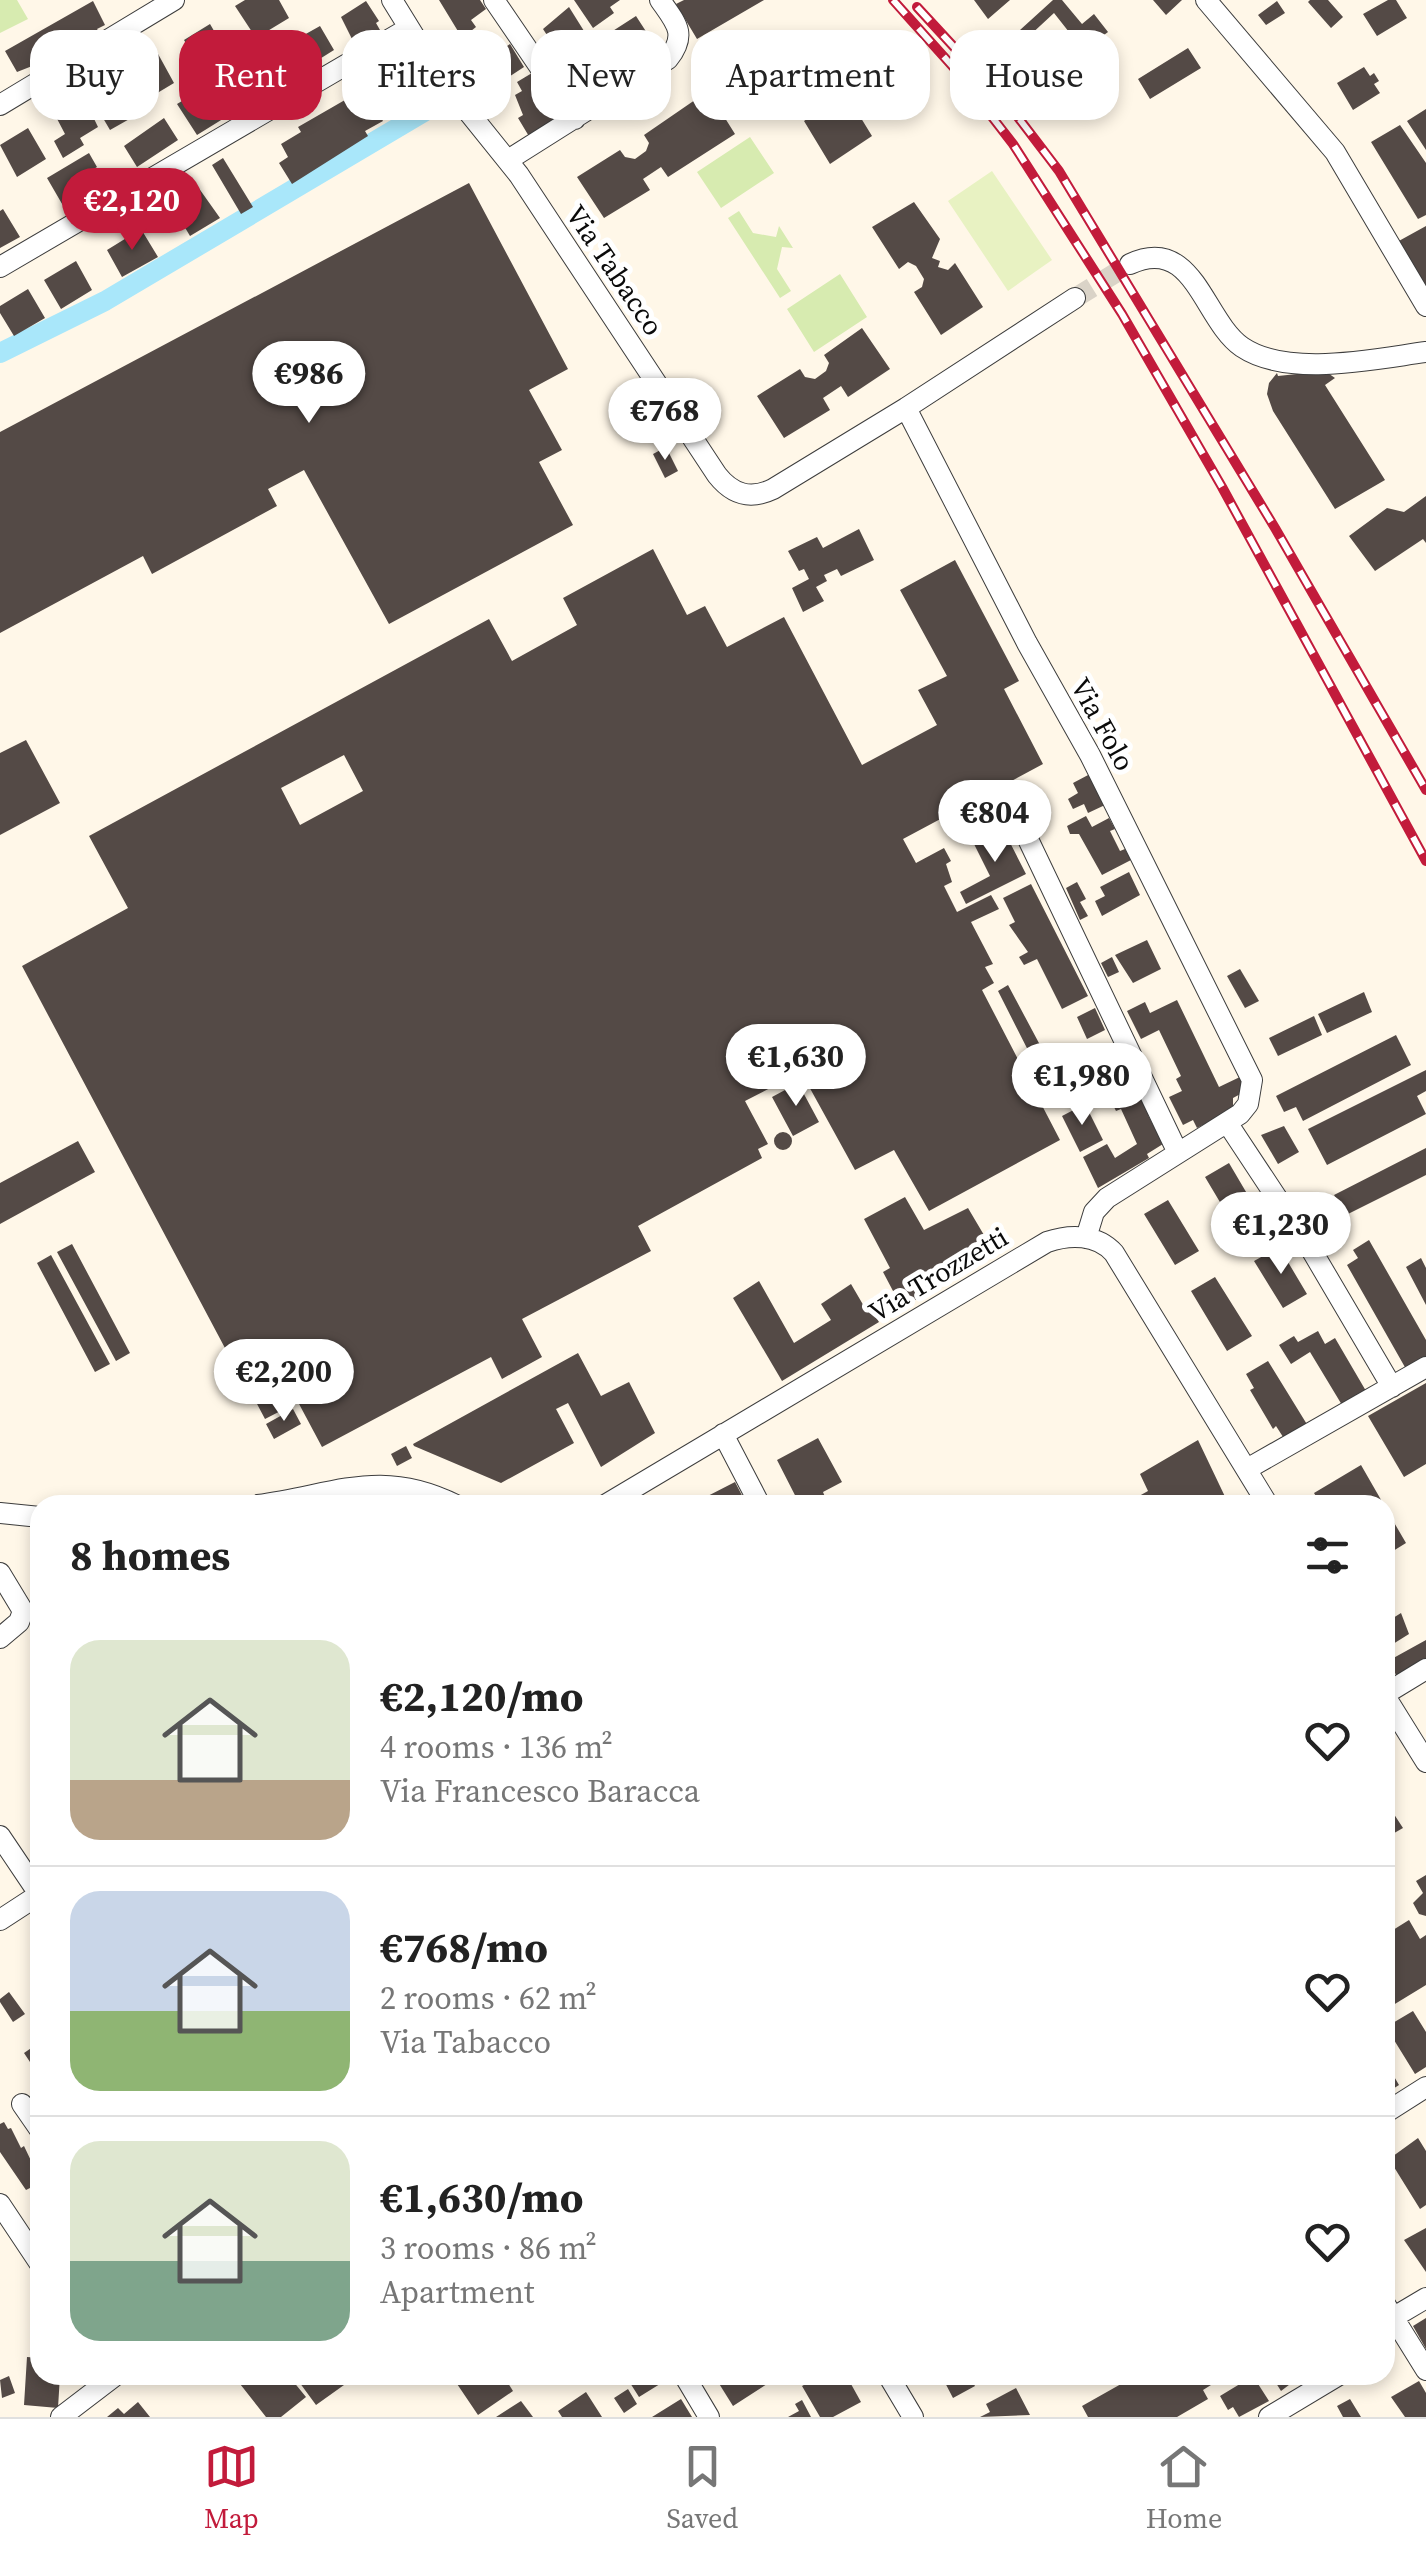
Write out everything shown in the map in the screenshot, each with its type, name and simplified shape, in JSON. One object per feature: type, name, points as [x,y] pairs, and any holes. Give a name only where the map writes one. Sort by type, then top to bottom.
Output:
[{"type":"street","points":[[0,104],[174,0]]},
{"type":"street","name":"Via Tabacco","points":[[392,0],[437,73],[508,160],[716,475],[733,490],[754,496],[773,490],[1075,298]]},
{"type":"street","points":[[494,0],[531,54]]},
{"type":"street","points":[[660,0],[679,29],[678,46],[671,55]]},
{"type":"street","points":[[1206,0],[1334,152],[1426,306]]},
{"type":"street","points":[[0,267],[409,28]]},
{"type":"street","points":[[508,160],[573,120]]},
{"type":"street","points":[[1130,264],[1152,257],[1176,264],[1188,274],[1238,344],[1257,354],[1285,362],[1344,363],[1426,352]]},
{"type":"street","name":"Via Folo","points":[[906,408],[1026,643],[1090,755],[1248,1068],[1252,1080],[1248,1104],[1228,1124]]},
{"type":"street","points":[[1026,835],[1178,1153]]},
{"type":"street","points":[[1262,1495],[1114,1253],[1102,1242],[1086,1238],[1099,1205],[1228,1124],[1312,1251],[1392,1387]]},
{"type":"street","name":"Via Trozzetti","points":[[625,1495],[1047,1242],[1086,1238]]},
{"type":"street","points":[[1247,1470],[1426,1367]]},
{"type":"street","points":[[723,1434],[755,1495]]},
{"type":"street","points":[[311,1495],[392,1484],[432,1495]]},
{"type":"street","points":[[0,1514],[30,1516]]},
{"type":"street","points":[[0,1573],[22,1611],[19,1622],[0,1638]]},
{"type":"street","points":[[1395,1694],[1426,1669]]},
{"type":"street","points":[[1395,1715],[1426,1762]]},
{"type":"street","points":[[0,1836],[30,1880]]},
{"type":"street","points":[[0,1920],[30,1900]]},
{"type":"street","points":[[1395,2106],[1426,2087]]},
{"type":"street","points":[[22,2104],[30,2116]]},
{"type":"street","points":[[0,2204],[30,2249]]},
{"type":"street","points":[[1426,2298],[1395,2319],[1426,2370]]},
{"type":"street","points":[[61,2417],[102,2385]]},
{"type":"street","points":[[690,2385],[709,2417]]},
{"type":"street","points":[[894,2385],[913,2417]]},
{"type":"street","points":[[1269,2417],[1322,2385]]},
{"type":"green space","points":[[0,0],[17,0],[28,19],[0,33]]},
{"type":"green space","points":[[750,137],[774,173],[721,208],[697,172]]},
{"type":"green space","points":[[992,171],[1052,260],[1008,291],[948,201]]},
{"type":"green space","points":[[739,211],[753,233],[776,237],[779,226],[793,248],[782,247],[777,269],[791,291],[780,298],[728,218]]},
{"type":"green space","points":[[840,274],[867,317],[814,352],[787,309]]},
{"type":"building","points":[[245,0],[279,0],[289,18],[269,30],[251,30],[235,6]]},
{"type":"building","points":[[439,0],[480,0],[486,9],[471,20],[476,27],[457,30]]},
{"type":"building","points":[[574,0],[620,0],[610,7],[614,13],[593,28]]},
{"type":"building","points":[[684,0],[764,0],[712,30],[692,30],[676,4]]},
{"type":"building","points":[[974,0],[1010,0],[988,19]]},
{"type":"building","points":[[1053,0],[1062,0],[1082,24],[1094,14],[1106,30],[1067,30],[1054,13],[1036,30],[1020,30]]},
{"type":"building","points":[[1153,0],[1182,0],[1166,15]]},
{"type":"building","points":[[1310,0],[1328,0],[1343,17],[1331,28]]},
{"type":"building","points":[[1388,0],[1396,0],[1407,18],[1377,36],[1363,14]]},
{"type":"building","points":[[93,1],[105,25],[98,30],[42,30]]},
{"type":"building","points":[[366,1],[379,21],[376,23],[380,30],[348,30],[341,17]]},
{"type":"building","points":[[1277,1],[1285,13],[1266,25],[1258,15]]},
{"type":"building","points":[[569,7],[583,30],[544,30]]},
{"type":"building","points":[[636,16],[645,30],[614,30]]},
{"type":"building","points":[[320,26],[334,50],[322,58],[322,30],[313,30]]},
{"type":"building","points":[[30,37],[30,67],[17,72],[5,51]]},
{"type":"building","points":[[511,46],[524,67],[511,76]]},
{"type":"building","points":[[1188,48],[1201,68],[1150,99],[1138,79]]},
{"type":"building","points":[[159,56],[174,83],[159,92]]},
{"type":"building","points":[[1364,67],[1379,81],[1374,84],[1380,93],[1353,110],[1337,83]]},
{"type":"building","points":[[531,74],[531,120],[559,120],[530,138],[518,118],[523,115],[515,95],[522,91],[517,82]]},
{"type":"building","points":[[342,102],[342,120],[383,121],[365,131],[368,136],[292,184],[279,163],[288,157],[281,144],[301,132],[298,127],[310,120],[322,120],[322,113]]},
{"type":"building","points":[[691,103],[691,120],[726,120],[735,134],[668,177],[661,167],[643,179],[650,190],[604,218],[577,177],[620,150],[625,157],[635,159],[646,151],[649,143],[644,135]]},
{"type":"building","points":[[1426,109],[1426,150],[1407,121]]},
{"type":"building","points":[[164,118],[178,140],[137,167],[124,146]]},
{"type":"building","points":[[58,120],[95,120],[98,127],[80,138],[84,145],[63,158],[54,141],[65,134]]},
{"type":"building","points":[[104,120],[128,120],[110,130]]},
{"type":"building","points":[[187,120],[221,120],[197,135]]},
{"type":"building","points":[[862,120],[872,136],[830,164],[804,121]]},
{"type":"building","points":[[1400,125],[1426,163],[1426,215],[1418,219],[1371,142]]},
{"type":"building","points":[[28,128],[46,159],[17,177],[0,145]]},
{"type":"building","points":[[89,153],[97,167],[89,172],[99,188],[65,209],[47,178]]},
{"type":"building","points":[[223,158],[253,207],[241,214],[212,165]]},
{"type":"building","points":[[469,183],[568,369],[529,390],[562,450],[539,462],[573,525],[389,624],[304,470],[268,489],[277,506],[152,574],[143,556],[0,633],[0,432]]},
{"type":"building","points":[[198,187],[220,218],[190,236],[171,204]]},
{"type":"building","points":[[914,202],[940,239],[932,258],[940,261],[938,267],[948,270],[955,263],[983,307],[941,335],[914,292],[922,287],[924,279],[916,266],[908,262],[899,269],[872,227]]},
{"type":"building","points":[[3,209],[20,237],[0,248],[0,211]]},
{"type":"building","points":[[1426,226],[1426,291],[1397,242]]},
{"type":"building","points":[[141,229],[158,257],[122,277],[107,250]]},
{"type":"building","points":[[76,261],[92,290],[61,309],[44,280]]},
{"type":"building","points":[[28,289],[45,318],[14,336],[0,306]]},
{"type":"building","points":[[862,328],[890,369],[848,397],[841,386],[823,398],[830,410],[784,438],[757,396],[800,369],[805,377],[815,379],[826,371],[829,363],[824,355]]},
{"type":"building","points":[[1325,371],[1335,378],[1325,385],[1385,480],[1335,509],[1273,411],[1267,394],[1277,373],[1278,376]]},
{"type":"building","points":[[666,447],[678,471],[665,478],[653,454]]},
{"type":"building","points":[[1426,496],[1426,543],[1423,539],[1375,571],[1349,536],[1387,508],[1404,512]]},
{"type":"building","points":[[859,529],[874,560],[841,576],[837,569],[824,575],[827,581],[816,587],[824,601],[803,612],[792,588],[809,579],[804,569],[799,571],[788,551],[817,537],[823,548]]},
{"type":"building","points":[[653,549],[687,615],[705,606],[727,647],[784,617],[862,765],[937,725],[918,690],[947,676],[900,590],[955,560],[1019,681],[1004,689],[1043,764],[903,839],[916,863],[944,848],[951,861],[946,864],[952,882],[944,886],[957,912],[991,895],[999,909],[971,922],[993,964],[985,967],[994,983],[982,990],[1060,1140],[929,1211],[894,1150],[855,1170],[801,1072],[745,1101],[768,1144],[758,1149],[762,1158],[638,1226],[651,1251],[522,1319],[542,1357],[502,1379],[491,1357],[322,1447],[298,1402],[265,1419],[256,1402],[289,1384],[269,1346],[234,1365],[22,966],[128,908],[89,836],[489,619],[512,661],[577,625],[563,598]],"holes":[[[344,755],[363,791],[300,825],[281,788]]]},
{"type":"building","points":[[26,740],[60,803],[0,835],[0,753]]},
{"type":"building","points":[[1090,774],[1105,805],[1088,813],[1084,804],[1073,809],[1068,799],[1078,793],[1073,783]]},
{"type":"building","points":[[1086,816],[1092,827],[1109,818],[1115,829],[1110,831],[1120,851],[1125,849],[1131,860],[1102,875],[1079,834],[1070,834],[1067,826]]},
{"type":"building","points":[[1002,827],[1026,874],[966,904],[960,892],[990,876],[973,842]]},
{"type":"building","points":[[1129,872],[1140,895],[1102,916],[1095,901],[1105,896],[1100,887]]},
{"type":"building","points":[[1077,882],[1086,899],[1080,902],[1088,916],[1080,920],[1066,888]]},
{"type":"building","points":[[1031,884],[1088,996],[1062,1009],[1037,959],[1024,965],[1019,957],[1028,952],[1009,925],[1015,922],[1003,898]]},
{"type":"building","points":[[1147,940],[1161,969],[1133,983],[1115,955]]},
{"type":"building","points":[[1112,957],[1119,972],[1108,977],[1101,963]]},
{"type":"building","points":[[1240,969],[1259,1001],[1245,1008],[1227,976]]},
{"type":"building","points":[[1008,985],[1048,1060],[1036,1066],[998,991]]},
{"type":"building","points":[[1364,992],[1372,1012],[1327,1033],[1318,1014]]},
{"type":"building","points":[[1177,1000],[1219,1087],[1242,1076],[1246,1091],[1233,1098],[1233,1110],[1197,1128],[1193,1120],[1183,1125],[1169,1097],[1182,1091],[1176,1079],[1181,1076],[1159,1030],[1141,1039],[1127,1011],[1145,1002],[1150,1013]]},
{"type":"building","points":[[1095,1008],[1105,1030],[1087,1039],[1077,1017]]},
{"type":"building","points":[[1314,1016],[1322,1035],[1278,1056],[1269,1038]]},
{"type":"building","points":[[1396,1035],[1411,1065],[1303,1121],[1296,1107],[1284,1112],[1276,1096]]},
{"type":"building","points":[[1111,1045],[1126,1075],[1091,1092],[1073,1055],[1092,1046],[1095,1052]]},
{"type":"building","points":[[1426,1070],[1426,1091],[1417,1096],[1426,1114],[1327,1165],[1308,1129]]},
{"type":"building","points":[[1135,1077],[1163,1144],[1147,1154],[1149,1158],[1098,1188],[1083,1157],[1107,1144],[1115,1158],[1137,1144],[1121,1109],[1116,1111],[1106,1091]]},
{"type":"building","points":[[798,1083],[819,1122],[793,1136],[772,1097]]},
{"type":"building","points":[[1085,1104],[1103,1140],[1080,1152],[1062,1116]]},
{"type":"building","points":[[1284,1126],[1299,1152],[1278,1164],[1261,1135]]},
{"type":"building","points":[[783,1132],[790,1134],[790,1148],[783,1150],[776,1148],[774,1141],[776,1134]]},
{"type":"building","points":[[78,1141],[95,1172],[0,1224],[0,1183]]},
{"type":"building","points":[[1426,1148],[1426,1175],[1346,1215],[1334,1195]]},
{"type":"building","points":[[1229,1163],[1259,1214],[1236,1229],[1205,1177]]},
{"type":"building","points":[[905,1197],[924,1230],[968,1208],[994,1252],[902,1308],[883,1272],[890,1268],[864,1219]]},
{"type":"building","points":[[1168,1200],[1199,1251],[1175,1265],[1144,1214]]},
{"type":"building","points":[[1369,1240],[1426,1340],[1426,1358],[1406,1369],[1347,1265],[1358,1258],[1353,1250]]},
{"type":"building","points":[[72,1244],[130,1353],[116,1361],[57,1252]]},
{"type":"building","points":[[1279,1247],[1307,1294],[1283,1308],[1254,1261]]},
{"type":"building","points":[[51,1255],[110,1364],[95,1372],[37,1263]]},
{"type":"building","points":[[1421,1258],[1426,1268],[1426,1305],[1406,1267]]},
{"type":"building","points":[[1215,1277],[1252,1336],[1227,1351],[1191,1291]]},
{"type":"building","points":[[759,1281],[794,1343],[831,1320],[821,1304],[851,1284],[879,1322],[782,1381],[733,1298]]},
{"type":"building","points":[[1318,1331],[1325,1344],[1335,1338],[1366,1391],[1342,1405],[1310,1352],[1291,1364],[1279,1345],[1294,1336],[1298,1342]]},
{"type":"building","points":[[578,1353],[601,1396],[629,1382],[655,1433],[601,1467],[568,1403],[556,1409],[574,1443],[501,1483],[414,1446],[413,1444]]},
{"type":"building","points":[[1268,1361],[1308,1426],[1285,1440],[1276,1426],[1273,1429],[1250,1390],[1254,1388],[1246,1374]]},
{"type":"building","points":[[1426,1383],[1426,1464],[1404,1477],[1368,1416]]},
{"type":"building","points":[[293,1409],[301,1424],[274,1439],[266,1424]]},
{"type":"building","points":[[818,1438],[842,1482],[823,1492],[824,1495],[795,1495],[777,1460]]},
{"type":"building","points":[[1198,1440],[1224,1495],[1141,1495],[1148,1491],[1140,1474]]},
{"type":"building","points":[[406,1446],[412,1458],[397,1466],[391,1454]]},
{"type":"building","points":[[1361,1465],[1378,1495],[1315,1495]]},
{"type":"building","points":[[735,1482],[742,1495],[710,1495]]},
{"type":"building","points":[[1395,1524],[1406,1543],[1395,1550]]},
{"type":"building","points":[[1401,1613],[1409,1634],[1395,1643],[1395,1617]]},
{"type":"building","points":[[1426,1640],[1426,1664],[1399,1680],[1395,1657]]},
{"type":"building","points":[[1395,1816],[1403,1828],[1395,1833]]},
{"type":"building","points":[[1426,1875],[1426,1916],[1419,1914],[1413,1903],[1423,1893],[1416,1881]]},
{"type":"building","points":[[1409,1920],[1420,1939],[1426,1935],[1426,1985],[1395,2004],[1395,1929]]},
{"type":"building","points":[[9,1992],[25,2014],[13,2022],[0,2002]]},
{"type":"building","points":[[1413,2011],[1426,2032],[1426,2067],[1415,2074],[1395,2042],[1395,2022]]},
{"type":"building","points":[[4,2122],[11,2128],[30,2159],[30,2188],[26,2190],[0,2152],[0,2124]]},
{"type":"building","points":[[1418,2138],[1426,2151],[1426,2205],[1420,2209],[1395,2169],[1395,2155]]},
{"type":"building","points":[[1426,2228],[1426,2272],[1404,2240]]},
{"type":"building","points":[[1426,2318],[1426,2349],[1413,2326]]},
{"type":"building","points":[[27,2357],[30,2357],[30,2385],[59,2385],[58,2408],[24,2405]]},
{"type":"building","points":[[9,2376],[15,2393],[2,2398],[0,2380]]},
{"type":"building","points":[[1419,2381],[1426,2393],[1426,2417],[1405,2417],[1391,2397]]},
{"type":"building","points":[[241,2385],[296,2385],[306,2397],[281,2417],[266,2417]]},
{"type":"building","points":[[301,2385],[344,2385],[316,2405]]},
{"type":"building","points":[[458,2385],[509,2385],[513,2391],[478,2415]]},
{"type":"building","points":[[631,2385],[658,2385],[639,2397]]},
{"type":"building","points":[[720,2385],[766,2385],[733,2406]]},
{"type":"building","points":[[852,2385],[861,2402],[833,2417],[820,2417],[802,2386]]},
{"type":"building","points":[[946,2385],[974,2385],[975,2386],[953,2398]]},
{"type":"building","points":[[1119,2385],[1211,2385],[1203,2390],[1208,2399],[1177,2417],[1088,2417],[1082,2406]]},
{"type":"building","points":[[1238,2385],[1259,2385],[1269,2401],[1239,2417],[1233,2407],[1228,2410],[1220,2396]]},
{"type":"building","points":[[1016,2388],[1030,2415],[980,2417],[990,2412],[986,2404]]},
{"type":"building","points":[[628,2389],[637,2404],[624,2413],[614,2398]]},
{"type":"building","points":[[586,2392],[602,2417],[562,2417],[558,2411]]},
{"type":"building","points":[[681,2399],[692,2417],[652,2417]]},
{"type":"building","points":[[1350,2399],[1361,2417],[1343,2417],[1337,2406]]},
{"type":"building","points":[[802,2400],[811,2417],[788,2417],[799,2411],[795,2404]]},
{"type":"building","points":[[521,2401],[533,2417],[496,2417]]},
{"type":"building","points":[[138,2402],[150,2417],[107,2417],[118,2408],[124,2414]]},
{"type":"waterway","points":[[0,353],[105,301],[410,120]]},
{"type":"tunnel","points":[[1075,298],[1130,264]]},
{"type":"railway","points":[[893,0],[954,68],[1013,144],[1122,314],[1222,487],[1426,861]]},
{"type":"railway","points":[[917,7],[1014,112],[1059,171],[1275,528],[1426,790]]}]
